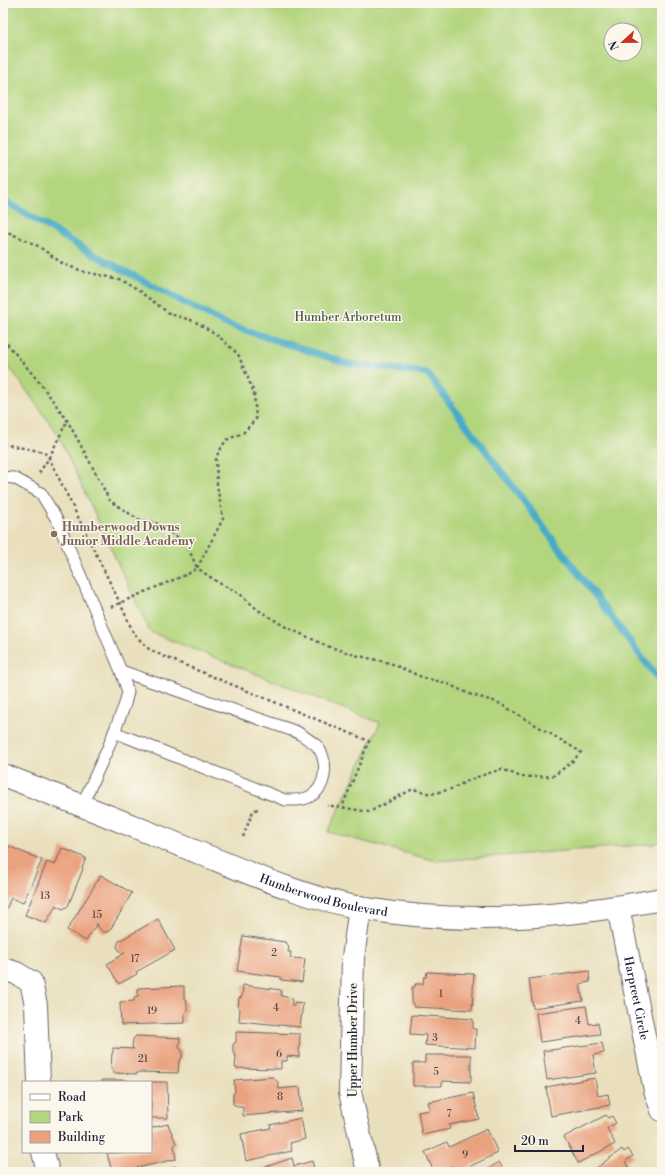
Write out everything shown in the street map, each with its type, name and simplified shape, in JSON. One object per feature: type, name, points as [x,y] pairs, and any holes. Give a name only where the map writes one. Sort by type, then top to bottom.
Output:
[{"type":"street","name":"Humberwood Boulevard","points":[[3,775],[300,892],[360,907],[409,915],[467,919],[530,917],[618,907],[662,899]]},
{"type":"street","name":"Upper Humber Drive","points":[[360,907],[353,958],[350,1092],[368,1172]]},
{"type":"street","name":"Harpreet Circle","points":[[618,907],[660,1095]]},
{"type":"street","points":[[3,969],[16,973],[31,982],[36,1005],[39,1081]]},
{"type":"street","points":[[43,1153],[48,1172]]},
{"type":"lane","points":[[3,477],[14,478],[40,493],[57,520],[121,671],[128,692],[114,732],[82,805]]},
{"type":"lane","points":[[114,732],[285,800],[298,801],[310,797],[323,784],[325,769],[323,758],[317,746],[297,732],[121,671]]},
{"type":"path","points":[[3,230],[38,246],[64,264],[85,272],[119,279],[139,291],[170,314],[194,320],[216,334],[238,354],[254,393],[256,419],[243,433],[226,440],[216,457],[223,519],[197,568],[188,574],[120,603]]},
{"type":"path","points":[[3,339],[40,383],[67,420],[110,501],[138,519],[158,524],[186,543],[197,568],[219,584],[240,594],[258,610],[293,630],[327,646],[355,655],[390,662],[424,678],[446,683],[469,694],[497,702],[582,752],[572,763],[552,776],[522,777],[502,769],[474,778],[451,789],[431,794],[413,789],[369,812],[349,808]]},
{"type":"path","points":[[49,458],[67,420]]},
{"type":"green space","name":"Humber Arboretum","points":[[3,3],[662,3],[662,841],[654,844],[436,861],[328,832],[380,723],[150,632],[58,435],[14,373],[3,363]]},
{"type":"building","points":[[8,846],[42,860],[23,903],[11,898],[5,912],[3,911],[3,859]]},
{"type":"building","points":[[62,848],[86,858],[68,906],[63,909],[56,905],[46,923],[25,915],[47,862],[55,865]]},
{"type":"building","points":[[101,875],[132,893],[110,930],[103,932],[98,927],[97,923],[86,941],[67,930]]},
{"type":"building","points":[[158,919],[175,950],[136,972],[137,974],[119,984],[107,964],[125,953],[121,953],[117,947],[119,941]]},
{"type":"building","points":[[243,936],[285,942],[289,946],[288,952],[291,952],[290,958],[305,959],[302,982],[281,980],[281,977],[237,971]]},
{"type":"building","points":[[589,971],[590,982],[580,984],[583,1001],[533,1008],[529,979]]},
{"type":"building","points":[[427,972],[474,974],[472,1010],[414,1007],[414,1004],[412,1004],[412,987],[415,987],[415,984],[423,984],[424,977],[426,977]]},
{"type":"building","points":[[243,985],[281,990],[281,996],[292,998],[291,1005],[294,1006],[294,1002],[303,1003],[300,1027],[239,1021],[239,998],[242,997]]},
{"type":"building","points":[[184,986],[184,999],[187,1002],[185,1023],[121,1025],[120,1002],[134,1001],[134,997],[138,996],[138,988]]},
{"type":"building","points":[[586,1006],[589,1024],[598,1023],[600,1034],[540,1042],[536,1013]]},
{"type":"building","points":[[412,1015],[473,1019],[473,1029],[476,1029],[475,1048],[425,1045],[426,1035],[410,1034]]},
{"type":"building","points":[[236,1032],[300,1034],[299,1057],[287,1056],[287,1061],[281,1061],[281,1069],[235,1068],[236,1056],[233,1053],[233,1044],[236,1042]]},
{"type":"building","points":[[136,1036],[180,1038],[179,1048],[182,1050],[182,1058],[179,1061],[178,1073],[113,1073],[113,1069],[111,1069],[113,1048],[134,1049],[132,1047],[133,1039]]},
{"type":"building","points":[[602,1043],[604,1053],[593,1055],[596,1073],[547,1080],[543,1051]]},
{"type":"building","points":[[425,1055],[471,1055],[471,1082],[442,1081],[442,1086],[413,1086],[413,1063],[425,1063]]},
{"type":"building","points":[[273,1077],[278,1082],[279,1089],[300,1087],[302,1111],[243,1116],[243,1107],[238,1107],[233,1104],[233,1094],[235,1092],[234,1080]]},
{"type":"building","points":[[595,1078],[598,1096],[608,1094],[610,1105],[551,1116],[546,1087]]},
{"type":"building","points":[[102,1080],[126,1080],[126,1081]]},
{"type":"building","points":[[152,1082],[167,1082],[168,1118],[152,1118]]},
{"type":"building","points":[[473,1093],[479,1119],[449,1125],[450,1129],[422,1135],[418,1112],[430,1110],[428,1102]]},
{"type":"building","points":[[606,1115],[608,1118],[612,1116],[616,1123],[607,1128],[615,1144],[578,1163],[564,1137]]},
{"type":"building","points":[[301,1118],[305,1139],[290,1143],[292,1151],[246,1161],[241,1134],[271,1128],[270,1125]]},
{"type":"building","points":[[168,1124],[176,1143],[174,1146],[176,1159],[126,1172],[112,1172],[107,1153],[152,1153],[152,1128]]},
{"type":"building","points":[[487,1129],[498,1153],[458,1172],[455,1172],[451,1166],[434,1172],[425,1152],[447,1142],[449,1147]]},
{"type":"building","points":[[622,1149],[624,1152],[628,1149],[633,1156],[625,1162],[632,1172],[591,1172]]},
{"type":"building","points":[[292,1158],[294,1166],[312,1161],[315,1172],[251,1172]]},
{"type":"building","points":[[499,1162],[505,1172],[483,1172]]},
{"type":"building","points":[[175,1166],[178,1172],[162,1172]]},
{"type":"waterway","points":[[3,200],[89,252],[223,323],[349,364],[427,373],[662,684]]},
{"type":"place","name":"Humberwood Downs Junior Middle Academy","points":[[54,534]]}]
